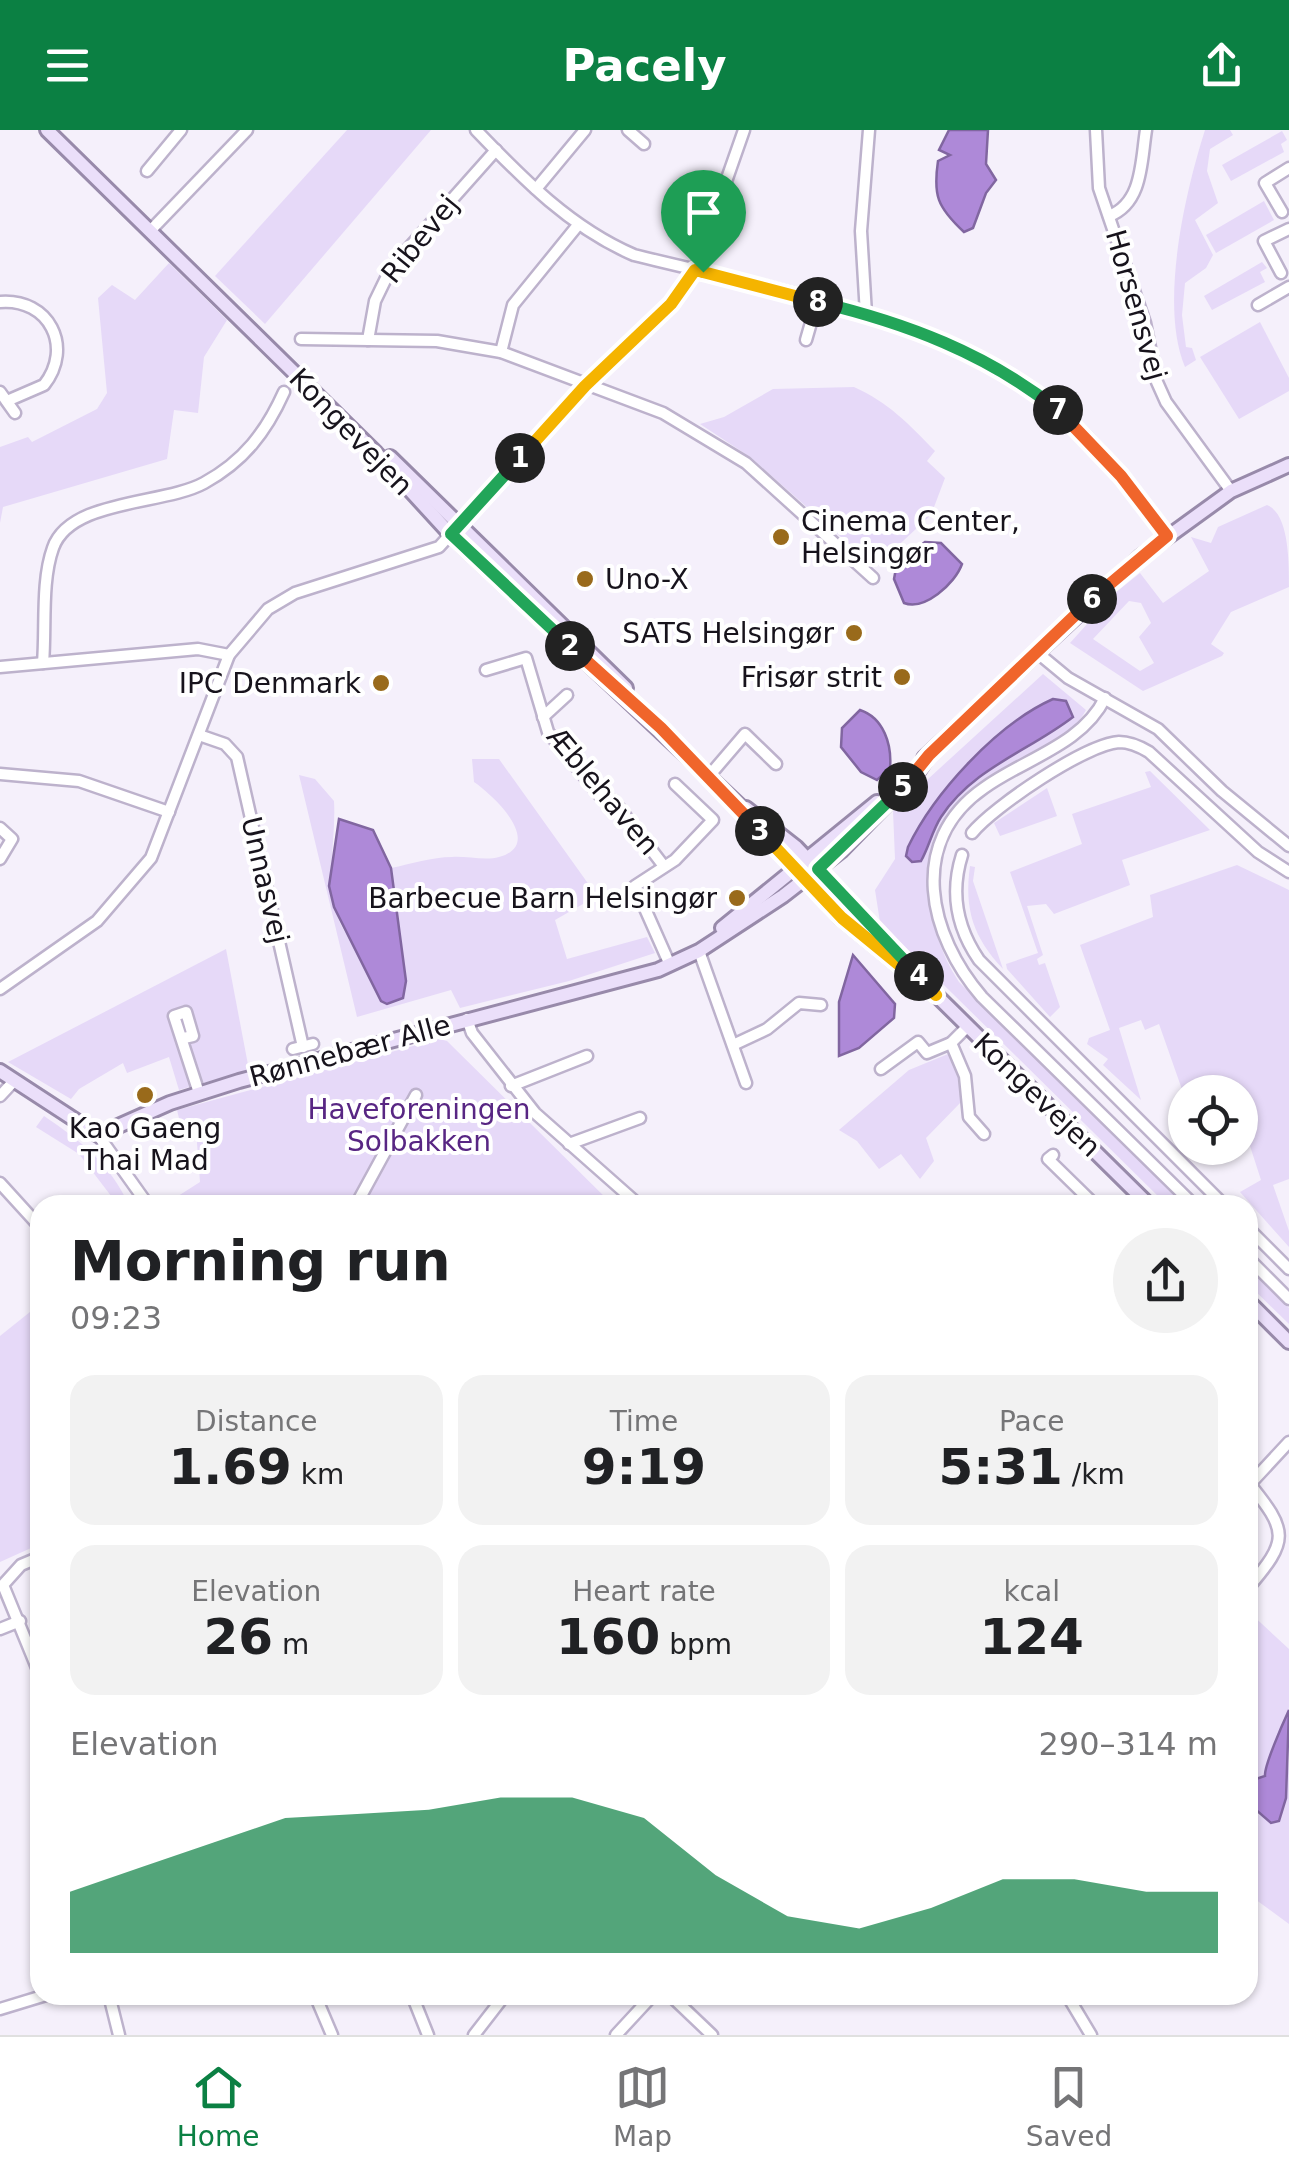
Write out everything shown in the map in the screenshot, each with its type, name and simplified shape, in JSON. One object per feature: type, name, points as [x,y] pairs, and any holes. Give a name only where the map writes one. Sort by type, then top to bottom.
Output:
[{"type":"main road","name":"Kongevejen","points":[[46,130],[153,229]]},
{"type":"main road","name":"Kongevejen","points":[[56,130],[455,530],[581,640],[709,776],[916,973],[1140,1195]]},
{"type":"main road","name":"Rønnebær Alle","points":[[98,1135],[199,1093],[608,984],[699,951],[727,934],[866,812],[1039,654],[1098,593],[1167,536],[1231,491],[1289,465]]},
{"type":"main road","name":"Rønnebær Alle","points":[[668,961],[723,928],[804,866],[848,844],[929,755]]},
{"type":"main road","name":"Kongevejen","points":[[743,807],[804,866],[864,939],[936,995]]},
{"type":"main road","points":[[0,1071],[98,1135]]},
{"type":"main road","points":[[1258,1312],[1289,1342]]},
{"type":"street","points":[[148,170],[180,130]]},
{"type":"street","points":[[153,229],[247,130]]},
{"type":"street","points":[[476,130],[578,225],[634,254],[866,314],[964,350],[1036,392],[1088,437],[1167,536]]},
{"type":"street","points":[[536,189],[586,130]]},
{"type":"street","points":[[628,130],[644,144]]},
{"type":"street","points":[[0,990],[50,958],[127,890],[151,858],[228,656],[282,599],[434,550],[585,386],[671,304],[695,270],[744,130]]},
{"type":"street","points":[[866,314],[861,231],[868,130]]},
{"type":"street","name":"Horsensvej","points":[[1096,130],[1094,157],[1166,402],[1231,491]]},
{"type":"street","name":"Horsensvej","points":[[1110,216],[1125,207],[1135,192],[1146,130]]},
{"type":"street","name":"Ribevej","points":[[368,340],[374,301],[391,268],[496,150]]},
{"type":"street","points":[[1282,212],[1265,183],[1289,168]]},
{"type":"street","points":[[500,352],[513,305],[578,225]]},
{"type":"street","points":[[1281,272],[1264,241],[1289,229]]},
{"type":"street","points":[[1258,304],[1289,287]]},
{"type":"street","points":[[0,302],[24,303],[45,316],[58,350],[44,385],[4,397],[15,413]]},
{"type":"street","points":[[806,340],[817,302]]},
{"type":"street","points":[[302,339],[437,342],[500,352],[663,413],[746,462],[874,578]]},
{"type":"street","points":[[43,664],[50,560],[61,532],[78,518],[186,492],[221,472],[254,445],[284,392]]},
{"type":"street","points":[[0,667],[198,649],[228,656]]},
{"type":"street","points":[[1039,654],[1068,678],[1158,730],[1289,846]]},
{"type":"street","name":"Æblehaven","points":[[486,670],[526,658],[548,732],[602,798],[614,801],[663,865]]},
{"type":"street","name":"Æblehaven","points":[[543,717],[566,695]]},
{"type":"street","points":[[1106,698],[1084,728],[982,789],[967,803],[949,830],[937,859],[933,898],[940,933],[956,965],[987,1001],[1184,1195]]},
{"type":"street","points":[[709,776],[745,734],[776,764]]},
{"type":"street","name":"Unnasvej","points":[[199,735],[225,744],[236,756],[303,1047]]},
{"type":"street","points":[[972,833],[1005,801],[1044,778],[1106,745],[1131,743],[1149,752],[1258,852],[1289,872]]},
{"type":"street","points":[[1034,758],[1044,778]]},
{"type":"street","points":[[0,774],[79,781],[170,812]]},
{"type":"street","name":"Æblehaven","points":[[668,961],[635,886],[675,860],[713,820],[675,784]]},
{"type":"street","points":[[0,828],[12,839],[0,859]]},
{"type":"street","points":[[1258,852],[1271,834]]},
{"type":"street","points":[[962,855],[956,896],[960,923],[979,960],[1214,1195]]},
{"type":"street","points":[[699,951],[746,1082]]},
{"type":"street","points":[[987,1001],[1001,984]]},
{"type":"street","points":[[733,1045],[767,1029],[798,1003],[821,1005]]},
{"type":"street","points":[[467,1020],[472,1034],[511,1086],[628,1195]]},
{"type":"street","name":"Kongevejen","points":[[880,1069],[918,1042],[926,1052],[951,1043],[968,1026]]},
{"type":"street","points":[[184,1038],[199,1093]]},
{"type":"street","name":"Kongevejen","points":[[951,1043],[965,1076],[969,1117],[984,1134]]},
{"type":"street","points":[[511,1086],[587,1056]]},
{"type":"street","points":[[0,1096],[14,1081]]},
{"type":"street","points":[[361,1195],[416,1094]]},
{"type":"street","points":[[569,1144],[640,1118]]},
{"type":"street","points":[[98,1135],[142,1195]]},
{"type":"street","points":[[1142,1154],[1156,1139]]},
{"type":"street","points":[[1053,1154],[1048,1159],[1084,1195]]},
{"type":"street","points":[[0,1183],[30,1216]]},
{"type":"street","points":[[1258,1238],[1289,1269]]},
{"type":"street","points":[[1258,1267],[1288,1294]]},
{"type":"street","points":[[1258,1474],[1289,1442]]},
{"type":"street","points":[[1258,1494],[1283,1518],[1289,1534],[1281,1558],[1258,1579]]},
{"type":"street","points":[[30,1561],[21,1565],[3,1585],[30,1648]]},
{"type":"street","points":[[0,1629],[20,1620]]},
{"type":"street","points":[[0,2009],[30,2000]]},
{"type":"street","points":[[111,2005],[118,2035]]},
{"type":"street","points":[[319,2005],[332,2035]]},
{"type":"street","points":[[416,2005],[428,2035]]},
{"type":"street","points":[[474,2035],[497,2005]]},
{"type":"street","points":[[616,2035],[644,2005]]},
{"type":"street","points":[[680,2005],[712,2035]]},
{"type":"street","points":[[1074,2005],[1091,2035]]},
{"type":"green space","points":[[347,130],[431,130],[265,324],[215,276]]},
{"type":"green space","points":[[1205,130],[1230,130],[1233,135],[1210,149],[1207,171],[1218,203],[1195,220],[1213,255],[1206,268],[1185,283],[1182,315],[1186,347],[1192,348],[1196,360],[1185,367],[1174,313],[1175,281],[1183,216]]},
{"type":"green space","points":[[1282,131],[1287,140],[1281,144],[1284,152],[1231,181],[1222,165]]},
{"type":"green space","points":[[1264,201],[1274,220],[1216,253],[1206,235]]},
{"type":"green space","points":[[1262,262],[1267,268],[1260,272],[1265,282],[1212,310],[1204,296]]},
{"type":"green space","points":[[169,263],[227,320],[204,357],[198,413],[174,410],[167,459],[3,507],[0,523],[0,447],[28,437],[32,442],[97,409],[107,393],[98,298],[112,285],[135,300]]},
{"type":"green space","points":[[1260,322],[1289,378],[1289,391],[1239,419],[1200,357]]},
{"type":"green space","points":[[854,387],[888,407],[917,432],[935,451],[927,461],[945,478],[931,515],[875,567],[750,457],[700,424],[724,417],[773,389]]},
{"type":"green space","points":[[1267,505],[1284,528],[1289,564],[1289,587],[1231,612],[1211,644],[1224,653],[1222,656],[1143,691],[1070,643],[1115,593],[1140,573],[1163,603],[1209,571],[1191,537],[1211,543],[1218,527]],"holes":[[[1129,601],[1141,603],[1151,623],[1139,637],[1154,663],[1140,671],[1093,639]]]},
{"type":"green space","points":[[1043,674],[1086,710],[1069,731],[993,774],[968,794],[950,817],[931,870],[934,926],[959,982],[1175,1195],[1157,1195],[880,922],[875,890],[895,859],[893,811]],"holes":[[[1052,699],[1066,701],[1033,743],[990,767],[965,789],[941,816],[925,854],[908,847],[934,805],[990,743],[1032,710]]]},
{"type":"green space","points":[[472,759],[499,759],[597,896],[555,920],[567,959],[647,937],[655,953],[569,981],[460,1008],[451,990],[357,1017],[299,775],[315,779],[334,801],[332,894],[343,929],[360,950],[406,981],[391,868],[444,857],[499,857],[512,851],[517,841],[511,819],[474,782]]},
{"type":"green space","points":[[1150,771],[1210,830],[1122,860],[1130,885],[1054,914],[1046,904],[1027,906],[1043,955],[1037,959],[1039,965],[1045,963],[1060,1007],[1050,1017],[1007,969],[1006,964],[1038,953],[1010,872],[1082,844],[1072,814],[1151,787],[1145,772]]},
{"type":"green space","points":[[1047,788],[1057,816],[1000,836],[994,823]]},
{"type":"green space","points":[[1237,865],[1289,890],[1289,1179],[1273,1185],[1289,1231],[1289,1247],[1258,1212],[1258,1195],[1240,1192],[1261,1180],[1256,1165],[1258,1075],[1177,1075],[1159,1024],[1145,1030],[1141,1020],[1119,1028],[1141,1100],[1103,1065],[1108,1059],[1087,1044],[1089,1038],[1110,1030],[1080,945],[1153,917],[1150,895]]},
{"type":"green space","points":[[970,866],[975,867],[973,881],[1003,969],[984,945],[973,922],[968,896]]},
{"type":"green space","points":[[226,949],[249,1070],[179,1090],[169,1057],[127,1073],[123,1063],[79,1089],[71,1099],[8,1062]]},
{"type":"green space","name":"Haveforeningen Solbakken","points":[[439,1039],[447,1041],[603,1195],[180,1195],[200,1182],[196,1130],[182,1131],[177,1110]]},
{"type":"green space","points":[[948,1054],[961,1077],[961,1102],[926,1138],[934,1161],[920,1179],[901,1154],[879,1169],[857,1141],[839,1130],[909,1070]]},
{"type":"green space","points":[[44,1116],[70,1135],[93,1154],[124,1195],[110,1195],[79,1154],[36,1127]]},
{"type":"green space","points":[[1258,1277],[1289,1308],[1289,1324],[1258,1294]]},
{"type":"green space","points":[[30,1312],[30,1548],[0,1562],[0,1336]]},
{"type":"green space","points":[[1258,1620],[1289,1649],[1289,1707],[1265,1776],[1258,1778]]},
{"type":"green space","points":[[1289,1760],[1289,1924],[1258,1901],[1258,1814],[1260,1816],[1287,1787]]},
{"type":"shaded area","points":[[949,130],[988,130],[986,164],[996,180],[986,193],[973,228],[964,232],[943,208],[937,192],[938,161],[950,155],[939,150]]},
{"type":"shaded area","points":[[925,542],[941,543],[962,564],[938,594],[921,603],[904,603],[894,579],[897,563]]},
{"type":"shaded area","points":[[1053,699],[1066,701],[1073,717],[969,785],[941,817],[921,861],[912,862],[906,856],[919,826],[969,762],[1010,725]]},
{"type":"shaded area","points":[[860,710],[881,726],[890,750],[890,768],[877,780],[861,772],[841,747],[842,728]]},
{"type":"shaded area","points":[[339,819],[373,830],[391,868],[406,981],[403,998],[387,1004],[381,1001],[334,907],[329,886]]},
{"type":"shaded area","points":[[853,955],[895,1004],[894,1018],[859,1048],[839,1056],[839,1002]]},
{"type":"shaded area","points":[[1289,1710],[1286,1798],[1279,1821],[1271,1823],[1258,1812],[1258,1778],[1265,1776]]},
{"type":"place","name":"Cinema Center, Helsingør","points":[[781,537]]},
{"type":"place","name":"Uno-X","points":[[585,579]]},
{"type":"place","name":"SATS Helsingør","points":[[854,633]]},
{"type":"place","name":"Frisør strit","points":[[902,677]]},
{"type":"place","name":"IPC Denmark","points":[[381,683]]},
{"type":"place","name":"Barbecue Barn Helsingør","points":[[737,898]]},
{"type":"place","name":"Kao Gaeng Thai Mad","points":[[145,1095]]},
{"type":"route","points":[[695,270],[703,272],[931,334],[980,358],[1036,392],[1088,437],[1167,536],[1098,593],[1039,654],[929,755],[917,773],[848,844],[818,869],[936,995],[911,979],[842,918],[739,805],[661,728],[518,600],[451,534],[585,386],[671,304],[695,270]]}]
